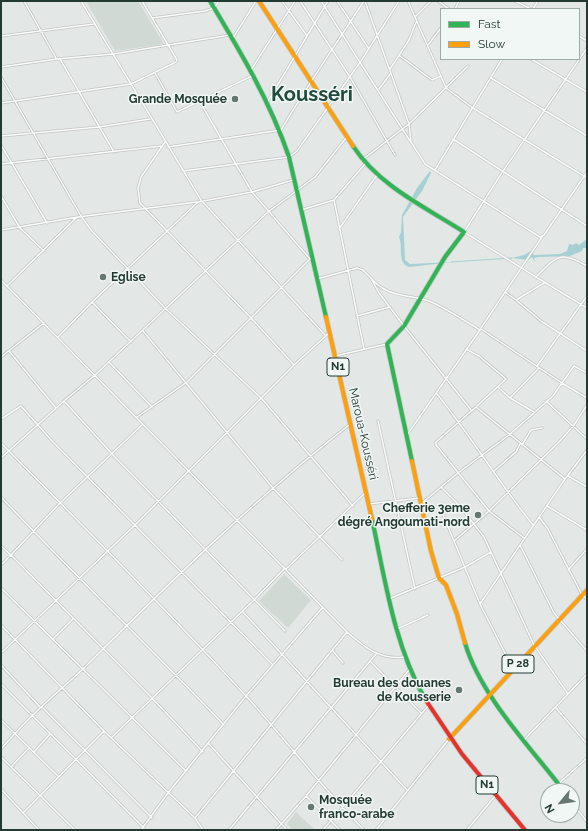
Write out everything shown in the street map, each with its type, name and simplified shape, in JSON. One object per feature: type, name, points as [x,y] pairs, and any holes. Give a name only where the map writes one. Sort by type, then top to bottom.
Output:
[{"type":"main road","name":"Maroua-Kousséri","points":[[210,1],[254,75],[281,130],[302,210],[311,258],[330,332],[397,629],[410,669],[428,705],[450,739],[495,796],[525,830]]},
{"type":"main road","points":[[258,1],[364,162],[377,175],[414,202],[464,232],[445,257],[404,326],[387,344],[431,551],[439,578],[446,585],[457,614],[468,652],[490,695],[557,783]]},
{"type":"main road","name":"P 28","points":[[450,739],[534,645],[587,590]]},
{"type":"street","points":[[24,1],[57,59]]},
{"type":"street","points":[[80,1],[201,200],[325,336]]},
{"type":"street","points":[[1,103],[79,90],[131,84],[177,61],[142,1]]},
{"type":"street","points":[[152,18],[206,11],[214,8],[219,1]]},
{"type":"street","points":[[1,67],[57,59],[113,54],[231,37],[258,1]]},
{"type":"street","points":[[282,1],[307,36]]},
{"type":"street","points":[[251,70],[289,12],[294,1]]},
{"type":"street","points":[[300,1],[350,77],[395,156]]},
{"type":"street","points":[[320,1],[379,89],[423,162],[430,168],[542,237]]},
{"type":"street","points":[[268,101],[328,1]]},
{"type":"street","points":[[337,1],[369,49]]},
{"type":"street","points":[[168,147],[281,130],[310,81],[332,51],[364,1]]},
{"type":"street","points":[[364,1],[392,73],[409,124],[411,142]]},
{"type":"street","points":[[183,171],[289,157],[300,148],[361,62],[399,1]]},
{"type":"street","points":[[408,1],[446,88],[473,108],[524,141],[587,178]]},
{"type":"street","points":[[415,17],[431,1]]},
{"type":"street","points":[[438,1],[448,8]]},
{"type":"street","points":[[515,1],[530,8]]},
{"type":"street","points":[[390,69],[400,56],[411,37],[416,21]]},
{"type":"street","points":[[1,36],[94,24]]},
{"type":"street","points":[[428,45],[440,29]]},
{"type":"street","points":[[580,59],[587,48]]},
{"type":"street","points":[[400,56],[432,80],[442,76]]},
{"type":"street","points":[[60,59],[114,152]]},
{"type":"street","points":[[434,170],[501,60]]},
{"type":"street","points":[[533,60],[587,92]]},
{"type":"street","points":[[579,60],[503,171],[464,232],[544,283],[587,308]]},
{"type":"street","points":[[302,210],[334,200],[364,162],[386,141],[409,124],[468,66]]},
{"type":"street","points":[[154,73],[176,112],[200,102],[254,75]]},
{"type":"street","points":[[379,89],[392,73]]},
{"type":"street","points":[[1,77],[90,230],[165,308],[262,399],[353,506]]},
{"type":"street","points":[[491,78],[587,136]]},
{"type":"street","points":[[137,417],[187,382],[252,319],[311,258],[268,212],[252,192],[200,102]]},
{"type":"street","points":[[1,136],[99,127],[151,119]]},
{"type":"street","points":[[1,458],[37,424],[95,375],[143,331],[165,308],[268,212],[315,177],[347,137]]},
{"type":"street","points":[[454,139],[587,226]]},
{"type":"street","points":[[165,142],[155,158],[144,169],[138,184],[138,200],[144,209],[252,319],[294,365]]},
{"type":"street","points":[[1,145],[47,223]]},
{"type":"street","points":[[1,164],[162,146]]},
{"type":"street","points":[[407,435],[587,172]]},
{"type":"street","points":[[339,229],[377,175]]},
{"type":"street","points":[[58,337],[92,302],[201,200],[252,192],[295,180]]},
{"type":"street","points":[[1,196],[20,228],[44,251]]},
{"type":"street","points":[[334,200],[364,349]]},
{"type":"street","points":[[1,230],[20,228],[81,216],[198,202]]},
{"type":"street","points":[[7,286],[78,217]]},
{"type":"street","points":[[536,277],[549,264],[564,256],[571,257],[587,266]]},
{"type":"street","points":[[317,279],[359,268],[378,284],[394,294],[434,304],[480,330],[587,398]]},
{"type":"street","points":[[370,277],[375,287],[404,326],[472,410]]},
{"type":"street","points":[[1,280],[363,647],[376,654],[389,658],[406,657]]},
{"type":"street","points":[[516,300],[544,283]]},
{"type":"street","points":[[505,292],[560,334],[587,351]]},
{"type":"street","points":[[510,398],[538,368],[587,296]]},
{"type":"street","points":[[92,302],[131,342]]},
{"type":"street","points":[[357,316],[390,307]]},
{"type":"street","points":[[1,357],[44,323]]},
{"type":"street","points":[[143,331],[187,382],[273,488],[319,538],[342,560]]},
{"type":"street","points":[[1,653],[160,501],[294,365],[330,332]]},
{"type":"street","points":[[335,356],[387,344]]},
{"type":"street","points":[[466,349],[479,356],[506,380],[435,444],[488,511],[524,538]]},
{"type":"street","points":[[9,351],[56,408]]},
{"type":"street","points":[[109,362],[152,407]]},
{"type":"street","points":[[421,504],[458,473],[509,435],[557,392],[574,366],[585,372]]},
{"type":"street","points":[[498,387],[510,398],[534,412]]},
{"type":"street","points":[[436,394],[459,421],[507,492],[533,525]]},
{"type":"street","points":[[64,401],[113,454],[285,631]]},
{"type":"street","points":[[546,401],[574,425],[587,439]]},
{"type":"street","points":[[454,541],[488,511],[541,460],[574,425],[587,405]]},
{"type":"street","points":[[1,419],[21,406],[88,478],[274,665]]},
{"type":"street","points":[[476,407],[565,479]]},
{"type":"street","points":[[378,421],[397,500],[415,589]]},
{"type":"street","points":[[1,565],[60,503],[143,424]]},
{"type":"street","points":[[1,749],[32,715],[64,688],[126,626],[238,520],[310,456],[350,425]]},
{"type":"street","points":[[494,471],[516,452],[531,430],[542,428]]},
{"type":"street","points":[[1,443],[202,649],[271,724],[342,808],[364,830]]},
{"type":"street","points":[[480,604],[533,525],[587,450]]},
{"type":"street","points":[[568,476],[587,487]]},
{"type":"street","points":[[441,487],[484,537],[500,575],[534,645],[568,694]]},
{"type":"street","points":[[112,738],[176,674],[243,611],[285,568],[366,493]]},
{"type":"street","points":[[1,497],[33,532],[176,674],[224,725]]},
{"type":"street","points":[[368,504],[420,498]]},
{"type":"street","points":[[547,506],[587,530]]},
{"type":"street","points":[[442,515],[480,604],[513,669]]},
{"type":"street","points":[[539,517],[548,529],[582,595],[587,599]]},
{"type":"street","points":[[520,545],[559,620],[587,651]]},
{"type":"street","points":[[1,546],[152,698],[203,752]]},
{"type":"street","points":[[568,570],[587,549]]},
{"type":"street","points":[[390,599],[465,567],[491,552]]},
{"type":"street","points":[[1,588],[186,772]]},
{"type":"street","points":[[141,830],[152,818],[168,793],[203,752],[246,696],[323,607]]},
{"type":"street","points":[[243,611],[408,790]]},
{"type":"street","points":[[397,629],[428,615]]},
{"type":"street","points":[[53,639],[73,618]]},
{"type":"street","points":[[1,625],[64,688],[104,731],[195,818],[203,830]]},
{"type":"street","points":[[195,818],[347,632]]},
{"type":"street","points":[[333,651],[344,664]]},
{"type":"street","points":[[229,830],[376,654]]},
{"type":"street","points":[[371,661],[395,688],[421,713]]},
{"type":"street","points":[[1,665],[152,818]]},
{"type":"street","points":[[276,830],[306,796],[410,669]]},
{"type":"street","points":[[525,739],[587,674]]},
{"type":"street","points":[[1,684],[144,828]]},
{"type":"street","points":[[324,830],[428,705]]},
{"type":"street","points":[[556,708],[587,744]]},
{"type":"street","points":[[1,720],[58,776]]},
{"type":"street","points":[[23,813],[104,731]]},
{"type":"street","points":[[34,752],[50,734]]},
{"type":"street","points":[[376,830],[450,739]]},
{"type":"street","points":[[209,744],[258,796],[287,830]]},
{"type":"street","points":[[11,767],[29,747]]},
{"type":"street","points":[[1,757],[75,830]]},
{"type":"street","points":[[559,783],[587,758]]},
{"type":"street","points":[[1,789],[39,830]]},
{"type":"street","points":[[306,796],[340,830]]},
{"type":"street","points":[[467,830],[495,796]]},
{"type":"street","points":[[580,813],[587,822]]},
{"type":"shaded area","points":[[86,1],[138,1],[164,44],[115,51]]},
{"type":"shaded area","points":[[284,574],[311,600],[288,628],[259,601]]},
{"type":"shaded area","points":[[296,812],[315,830],[292,830],[287,824]]},
{"type":"water","points":[[430,171],[431,173],[422,191],[403,217],[405,260],[410,264],[453,262],[409,267],[403,262],[401,255],[401,244],[399,237],[401,232],[402,215],[417,188]]},
{"type":"water","points":[[587,239],[587,248],[583,248],[582,251],[570,256],[539,257],[534,258],[535,262],[532,257],[528,260],[512,258],[524,255],[531,251],[534,255],[560,254],[567,251],[569,244],[573,245],[576,243],[579,245]]},
{"type":"waterway","points":[[451,262],[512,258]]},
{"type":"traffic: fast","points":[[210,1],[264,96],[289,157],[326,317]]},
{"type":"traffic: fast","points":[[353,146],[376,173],[389,184],[464,232],[445,257],[404,326],[387,344],[412,461]]},
{"type":"traffic: fast","points":[[372,519],[386,588],[398,634],[405,657],[425,699]]},
{"type":"traffic: fast","points":[[465,643],[472,663],[494,701],[558,783]]},
{"type":"traffic: slow","points":[[259,1],[353,146]]},
{"type":"traffic: slow","points":[[326,317],[372,519]]},
{"type":"traffic: slow","points":[[412,461],[431,551],[439,578],[446,585],[457,614],[465,643]]},
{"type":"traffic: slow","points":[[449,739],[587,590]]},
{"type":"traffic: jam","points":[[425,699],[462,754],[525,830]]},
{"type":"place","name":"Grande Mosquée","points":[[235,99]]},
{"type":"place","name":"Eglise","points":[[103,277]]},
{"type":"place","name":"Chefferie 3eme dégré Angoumati-nord","points":[[478,515]]},
{"type":"place","name":"Bureau des douanes de Kousserie","points":[[459,690]]},
{"type":"place","name":"Mosquée franco-arabe","points":[[311,807]]},
{"type":"district","name":"Kousséri","points":[[312,95]]}]
